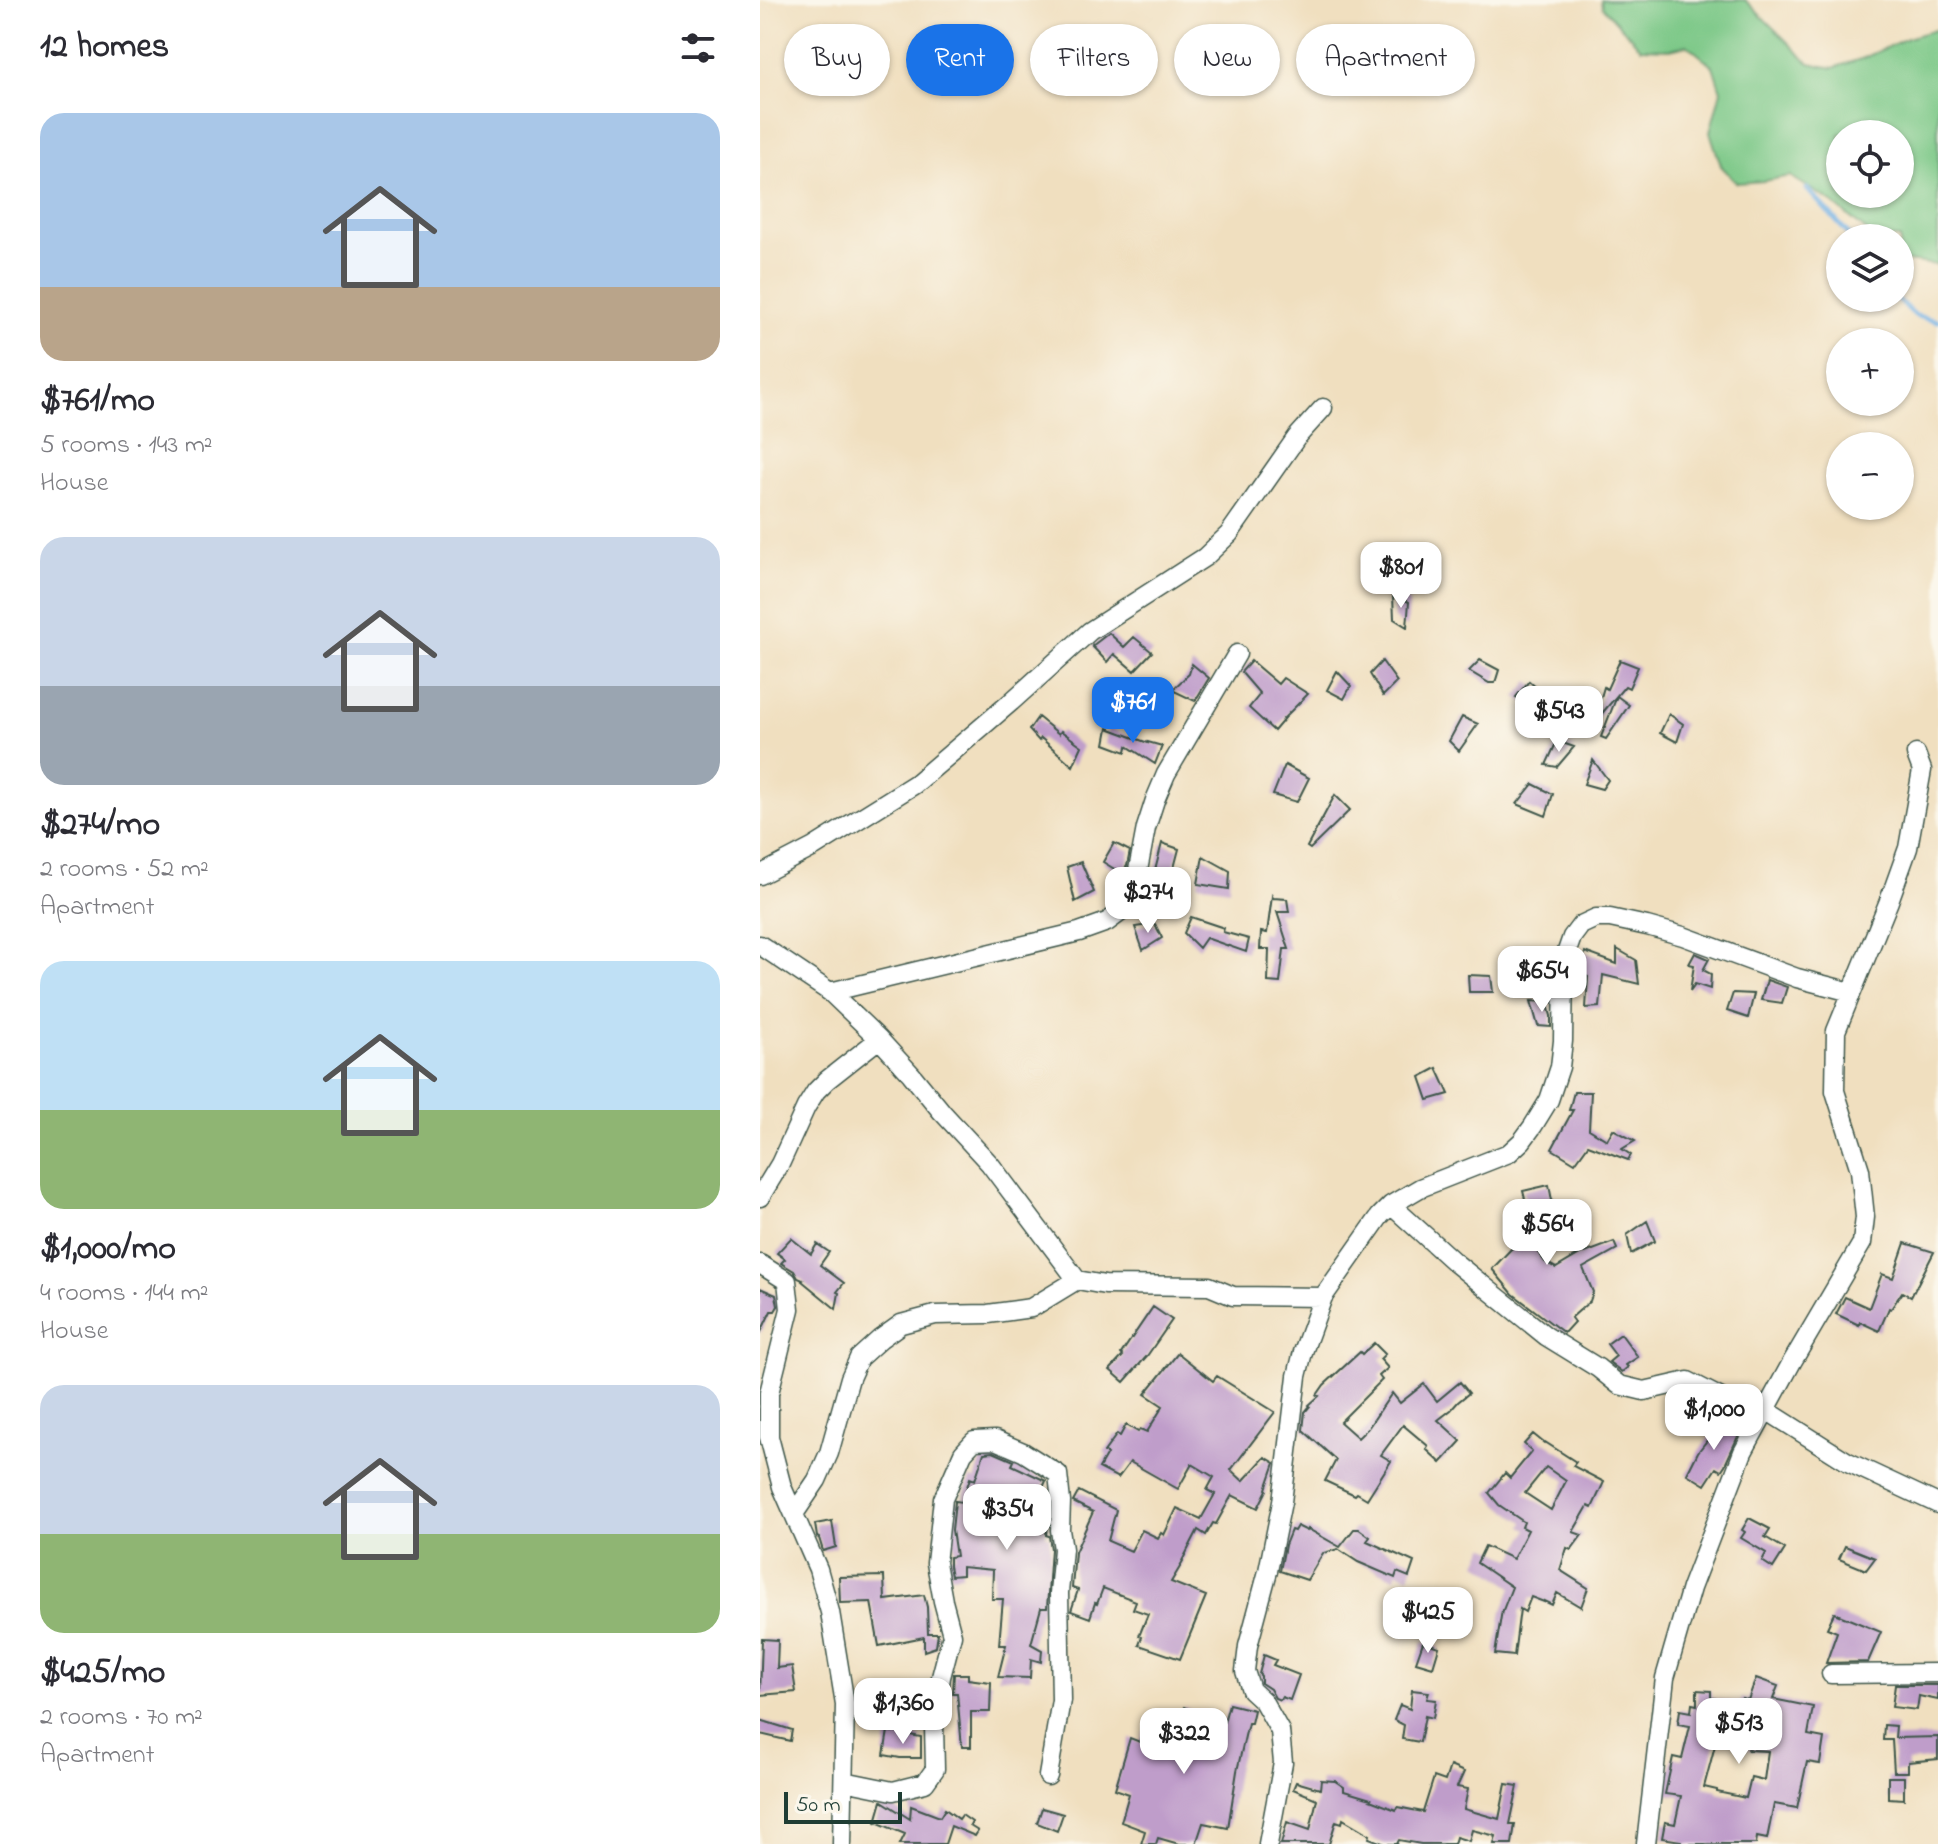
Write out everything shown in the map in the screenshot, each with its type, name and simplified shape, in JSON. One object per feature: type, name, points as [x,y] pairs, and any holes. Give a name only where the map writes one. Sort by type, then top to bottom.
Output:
[{"type":"street","points":[[760,875],[814,847],[915,784],[1090,631],[1205,557],[1229,534],[1297,437],[1323,408]]},
{"type":"street","points":[[830,992],[1079,932],[1107,922],[1126,908],[1160,787],[1237,654]]},
{"type":"street","points":[[1646,1844],[1665,1678],[1691,1588],[1743,1452],[1862,1243],[1865,1217],[1860,1170],[1835,1091],[1836,1031],[1908,848],[1922,770],[1916,754]]},
{"type":"street","points":[[1268,1844],[1283,1763],[1280,1731],[1263,1701],[1251,1690],[1245,1671],[1248,1646],[1282,1502],[1297,1376],[1323,1297],[1391,1205],[1420,1188],[1509,1153],[1533,1126],[1549,1100],[1560,1067],[1564,960],[1572,937],[1581,925],[1596,918],[1610,918],[1647,926],[1797,978],[1851,992]]},
{"type":"street","points":[[760,945],[830,992],[879,1039],[990,1164],[1077,1280]]},
{"type":"street","points":[[760,1197],[816,1091],[879,1039]]},
{"type":"street","points":[[1391,1205],[1453,1261],[1546,1336],[1598,1368],[1619,1385],[1644,1391],[1688,1381],[1727,1401],[1766,1410],[1848,1462],[1938,1504]]},
{"type":"street","points":[[760,1264],[787,1281],[789,1290],[790,1309],[769,1393],[769,1437],[782,1487],[818,1569],[830,1612],[845,1704],[842,1844]]},
{"type":"street","points":[[794,1514],[817,1480],[829,1453],[850,1378],[859,1358],[901,1324],[935,1315],[988,1314],[1031,1308],[1077,1280],[1105,1285],[1209,1286],[1233,1296],[1323,1297]]},
{"type":"street","points":[[844,1781],[893,1791],[925,1783],[935,1769],[934,1726],[941,1677],[952,1635],[936,1563],[943,1499],[963,1453],[974,1441],[995,1440],[1023,1452],[1058,1474],[1063,1549],[1059,1593],[1061,1700],[1048,1776]]},
{"type":"street","points":[[1831,1674],[1938,1673]]},
{"type":"green space","points":[[1601,0],[1745,0],[1809,63],[1833,68],[1938,29],[1938,265],[1914,262],[1914,224],[1858,224],[1839,208],[1914,208],[1914,120],[1826,120],[1826,198],[1790,176],[1737,183],[1721,166],[1710,132],[1721,91],[1713,66],[1687,45],[1670,49],[1641,48],[1602,7]]},
{"type":"building","points":[[1393,595],[1409,602],[1407,627],[1394,619]]},
{"type":"building","points":[[1109,633],[1124,647],[1134,637],[1152,652],[1134,671],[1114,654],[1107,662],[1092,646]]},
{"type":"building","points":[[1480,660],[1499,670],[1495,683],[1489,683],[1469,671]]},
{"type":"building","points":[[1620,660],[1638,667],[1629,688],[1625,686],[1593,724],[1604,687],[1607,689]]},
{"type":"building","points":[[1251,661],[1278,684],[1283,678],[1308,694],[1274,731],[1249,708],[1260,694],[1241,672]]},
{"type":"building","points":[[1382,661],[1397,682],[1383,696],[1370,674]]},
{"type":"building","points":[[1192,664],[1209,678],[1195,701],[1172,690],[1189,674]]},
{"type":"building","points":[[1337,671],[1351,686],[1344,699],[1327,690]]},
{"type":"building","points":[[1529,681],[1541,692],[1534,708],[1516,697]]},
{"type":"building","points":[[1617,696],[1629,705],[1606,739],[1601,737]]},
{"type":"building","points":[[1669,714],[1683,724],[1677,742],[1660,733]]},
{"type":"building","points":[[1038,717],[1059,734],[1061,731],[1082,746],[1073,766],[1029,730]]},
{"type":"building","points":[[1462,717],[1478,724],[1459,751],[1449,741]]},
{"type":"building","points":[[1108,728],[1162,746],[1155,764],[1127,746],[1126,752],[1105,744]]},
{"type":"building","points":[[1557,741],[1574,747],[1557,767],[1546,765]]},
{"type":"building","points":[[1593,760],[1608,780],[1602,789],[1584,784]]},
{"type":"building","points":[[1285,765],[1309,778],[1297,802],[1273,795]]},
{"type":"building","points":[[1533,784],[1553,794],[1546,816],[1517,804]]},
{"type":"building","points":[[1335,795],[1350,810],[1310,849],[1307,847]]},
{"type":"building","points":[[1114,843],[1130,851],[1127,866],[1121,873],[1103,862]]},
{"type":"building","points":[[1162,843],[1179,849],[1161,901],[1148,898]]},
{"type":"building","points":[[1203,856],[1230,871],[1229,889],[1198,884]]},
{"type":"building","points":[[1081,862],[1094,892],[1075,902],[1067,867]]},
{"type":"building","points":[[1272,896],[1287,899],[1289,912],[1277,912],[1289,949],[1284,949],[1280,983],[1268,982],[1269,949],[1260,949],[1261,932],[1267,933]]},
{"type":"building","points":[[1191,917],[1224,928],[1223,932],[1249,939],[1246,952],[1206,938],[1199,948],[1184,933]]},
{"type":"building","points":[[1155,924],[1162,938],[1143,950],[1135,927]]},
{"type":"building","points":[[1617,949],[1636,960],[1639,984],[1603,975],[1600,1007],[1586,1008],[1588,977],[1581,974],[1585,952],[1617,964]]},
{"type":"building","points":[[1695,953],[1709,959],[1703,970],[1711,974],[1710,989],[1695,984],[1690,991],[1694,965],[1689,964]]},
{"type":"building","points":[[1468,975],[1491,976],[1493,992],[1469,992]]},
{"type":"building","points":[[1767,980],[1787,987],[1782,1003],[1761,1000]]},
{"type":"building","points":[[1733,993],[1754,994],[1748,1018],[1727,1011]]},
{"type":"building","points":[[1531,1001],[1547,1002],[1551,1027],[1538,1026]]},
{"type":"building","points":[[1437,1068],[1449,1094],[1428,1100],[1420,1077]]},
{"type":"building","points":[[1574,1092],[1591,1092],[1589,1129],[1607,1140],[1613,1129],[1635,1141],[1622,1149],[1631,1155],[1628,1160],[1588,1145],[1575,1163],[1552,1149],[1573,1110],[1569,1110]]},
{"type":"building","points":[[1549,1185],[1559,1237],[1533,1246],[1545,1262],[1556,1268],[1585,1251],[1614,1242],[1617,1249],[1583,1268],[1593,1292],[1590,1301],[1571,1318],[1574,1322],[1564,1333],[1513,1294],[1492,1269],[1514,1246],[1510,1239],[1532,1227],[1523,1191]]},
{"type":"building","points":[[1647,1221],[1655,1241],[1631,1254],[1627,1235]]},
{"type":"building","points":[[791,1238],[811,1254],[817,1244],[829,1252],[820,1265],[844,1283],[837,1292],[836,1309],[781,1263],[785,1259],[777,1253]]},
{"type":"building","points":[[1905,1243],[1934,1252],[1911,1297],[1902,1292],[1889,1308],[1879,1331],[1836,1314],[1845,1297],[1869,1308],[1882,1274],[1893,1278]]},
{"type":"building","points":[[760,1288],[776,1295],[778,1306],[771,1311],[760,1334]]},
{"type":"building","points":[[1153,1307],[1172,1320],[1124,1382],[1110,1370],[1123,1356],[1121,1354]]},
{"type":"building","points":[[1621,1334],[1638,1357],[1622,1372],[1609,1362],[1616,1356],[1607,1344]]},
{"type":"building","points":[[1374,1343],[1385,1354],[1380,1359],[1388,1368],[1379,1376],[1382,1380],[1340,1422],[1358,1438],[1392,1393],[1400,1403],[1424,1384],[1437,1401],[1460,1382],[1469,1393],[1438,1420],[1461,1441],[1441,1463],[1426,1449],[1428,1446],[1403,1425],[1381,1455],[1391,1461],[1367,1499],[1325,1481],[1336,1460],[1303,1430],[1305,1412],[1324,1385]]},
{"type":"building","points":[[1178,1353],[1213,1381],[1217,1376],[1275,1412],[1231,1470],[1243,1481],[1265,1457],[1275,1463],[1258,1508],[1232,1495],[1206,1535],[1198,1530],[1171,1582],[1206,1596],[1180,1659],[1139,1645],[1142,1637],[1139,1636],[1148,1614],[1133,1609],[1136,1601],[1103,1588],[1090,1618],[1071,1611],[1078,1590],[1072,1588],[1075,1552],[1093,1512],[1073,1502],[1079,1491],[1116,1510],[1108,1541],[1131,1551],[1142,1530],[1158,1538],[1161,1533],[1164,1535],[1177,1508],[1201,1519],[1215,1494],[1207,1490],[1214,1477],[1192,1464],[1178,1489],[1130,1462],[1118,1478],[1099,1468],[1107,1454],[1104,1452],[1126,1425],[1138,1432],[1140,1429],[1147,1432],[1163,1406],[1145,1394]]},
{"type":"building","points":[[1722,1417],[1740,1432],[1725,1465],[1721,1471],[1716,1468],[1705,1485],[1687,1474],[1698,1452],[1716,1429],[1713,1427]]},
{"type":"building","points":[[1533,1434],[1576,1462],[1573,1466],[1604,1482],[1592,1508],[1588,1506],[1573,1532],[1582,1535],[1571,1550],[1567,1548],[1560,1570],[1588,1588],[1581,1607],[1557,1593],[1552,1605],[1531,1597],[1525,1612],[1520,1609],[1514,1656],[1495,1654],[1502,1610],[1512,1587],[1477,1563],[1485,1546],[1513,1559],[1528,1530],[1522,1527],[1524,1522],[1499,1505],[1489,1493],[1505,1473],[1510,1478],[1532,1451],[1524,1444]],"holes":[[[1546,1467],[1566,1481],[1551,1510],[1525,1493]]]},
{"type":"building","points":[[993,1452],[1046,1481],[1038,1498],[1042,1499],[1037,1514],[1048,1518],[1046,1535],[1049,1536],[1051,1549],[1047,1608],[1041,1608],[1031,1644],[1042,1650],[1041,1662],[1031,1659],[1030,1678],[998,1677],[1006,1645],[999,1645],[1003,1599],[992,1599],[993,1570],[962,1567],[962,1575],[951,1576],[949,1566],[949,1557],[956,1556],[952,1530],[955,1501],[962,1502],[970,1478],[975,1480],[984,1453]]},
{"type":"building","points":[[1749,1518],[1770,1529],[1765,1537],[1785,1549],[1773,1568],[1762,1561],[1766,1553],[1741,1538]]},
{"type":"building","points":[[832,1521],[836,1547],[823,1551],[815,1524]]},
{"type":"building","points":[[1297,1526],[1340,1547],[1354,1529],[1359,1529],[1370,1537],[1367,1541],[1414,1562],[1409,1577],[1397,1572],[1395,1578],[1358,1562],[1338,1549],[1323,1553],[1307,1580],[1280,1571],[1285,1545],[1291,1530],[1294,1531]]},
{"type":"building","points":[[1845,1546],[1875,1558],[1866,1570],[1839,1559]]},
{"type":"building","points":[[884,1576],[885,1600],[924,1595],[928,1633],[938,1633],[936,1647],[924,1651],[924,1637],[879,1646],[871,1602],[840,1603],[839,1577]]},
{"type":"building","points":[[1834,1613],[1881,1632],[1868,1662],[1826,1663],[1837,1632],[1827,1628]]},
{"type":"building","points":[[762,1639],[778,1640],[777,1668],[792,1666],[796,1692],[760,1695]]},
{"type":"building","points":[[1423,1642],[1439,1647],[1433,1667],[1416,1662]]},
{"type":"building","points":[[1264,1655],[1276,1660],[1273,1665],[1299,1675],[1290,1700],[1275,1698],[1270,1689],[1261,1683],[1259,1674]]},
{"type":"building","points":[[954,1674],[968,1674],[968,1679],[991,1682],[990,1712],[971,1712],[971,1747],[962,1747],[957,1693],[953,1693]]},
{"type":"building","points":[[1756,1678],[1778,1686],[1773,1699],[1813,1707],[1808,1735],[1824,1738],[1820,1764],[1807,1762],[1797,1808],[1774,1804],[1767,1839],[1757,1837],[1756,1844],[1680,1844],[1681,1841],[1662,1838],[1665,1822],[1675,1824],[1681,1796],[1665,1794],[1673,1757],[1682,1759],[1690,1726],[1678,1724],[1680,1710],[1691,1712],[1692,1704],[1697,1705],[1697,1690],[1711,1691],[1711,1698],[1740,1703],[1742,1698],[1748,1700]],"holes":[[[1730,1713],[1757,1721],[1748,1750],[1768,1751],[1764,1780],[1751,1777],[1746,1798],[1704,1787],[1719,1730],[1727,1731]]]},
{"type":"building","points":[[1895,1685],[1938,1685],[1938,1700],[1919,1696],[1917,1710],[1892,1707]]},
{"type":"building","points":[[1412,1690],[1429,1692],[1427,1699],[1436,1700],[1433,1718],[1425,1716],[1420,1742],[1402,1739],[1404,1725],[1394,1720],[1400,1705],[1410,1709]]},
{"type":"building","points":[[1229,1704],[1254,1710],[1237,1771],[1228,1828],[1203,1823],[1196,1844],[1179,1844],[1158,1838],[1156,1844],[1141,1844],[1145,1831],[1121,1822],[1129,1794],[1115,1789],[1130,1738],[1140,1742],[1145,1730],[1159,1735],[1161,1730],[1168,1733],[1184,1707],[1224,1722]]},
{"type":"building","points":[[760,1720],[792,1730],[790,1741],[760,1734]]},
{"type":"building","points":[[1884,1725],[1896,1726],[1895,1738],[1938,1737],[1938,1759],[1908,1762],[1908,1772],[1894,1772],[1892,1740],[1883,1740]]},
{"type":"building","points":[[888,1731],[921,1737],[921,1758],[884,1755]]},
{"type":"building","points":[[1450,1766],[1464,1772],[1457,1787],[1468,1789],[1464,1809],[1499,1819],[1506,1784],[1518,1786],[1510,1824],[1515,1824],[1512,1844],[1494,1844],[1496,1836],[1472,1830],[1469,1841],[1456,1837],[1454,1844],[1399,1840],[1397,1844],[1385,1844],[1369,1838],[1370,1835],[1343,1819],[1342,1823],[1336,1821],[1329,1844],[1281,1844],[1287,1822],[1310,1830],[1317,1799],[1293,1789],[1296,1782],[1320,1789],[1321,1780],[1335,1781],[1344,1787],[1344,1791],[1396,1810],[1397,1807],[1423,1812],[1434,1777],[1445,1781]]},
{"type":"building","points":[[1888,1777],[1904,1777],[1904,1799],[1888,1798]]},
{"type":"building","points":[[882,1801],[910,1819],[911,1806],[940,1817],[945,1809],[959,1819],[962,1815],[978,1831],[975,1836],[951,1826],[945,1844],[900,1844],[905,1834],[876,1822]]},
{"type":"building","points":[[1042,1808],[1063,1814],[1057,1831],[1037,1823]]},
{"type":"waterway","points":[[1807,189],[1839,224]]},
{"type":"waterway","points":[[1912,312],[1938,321]]}]
